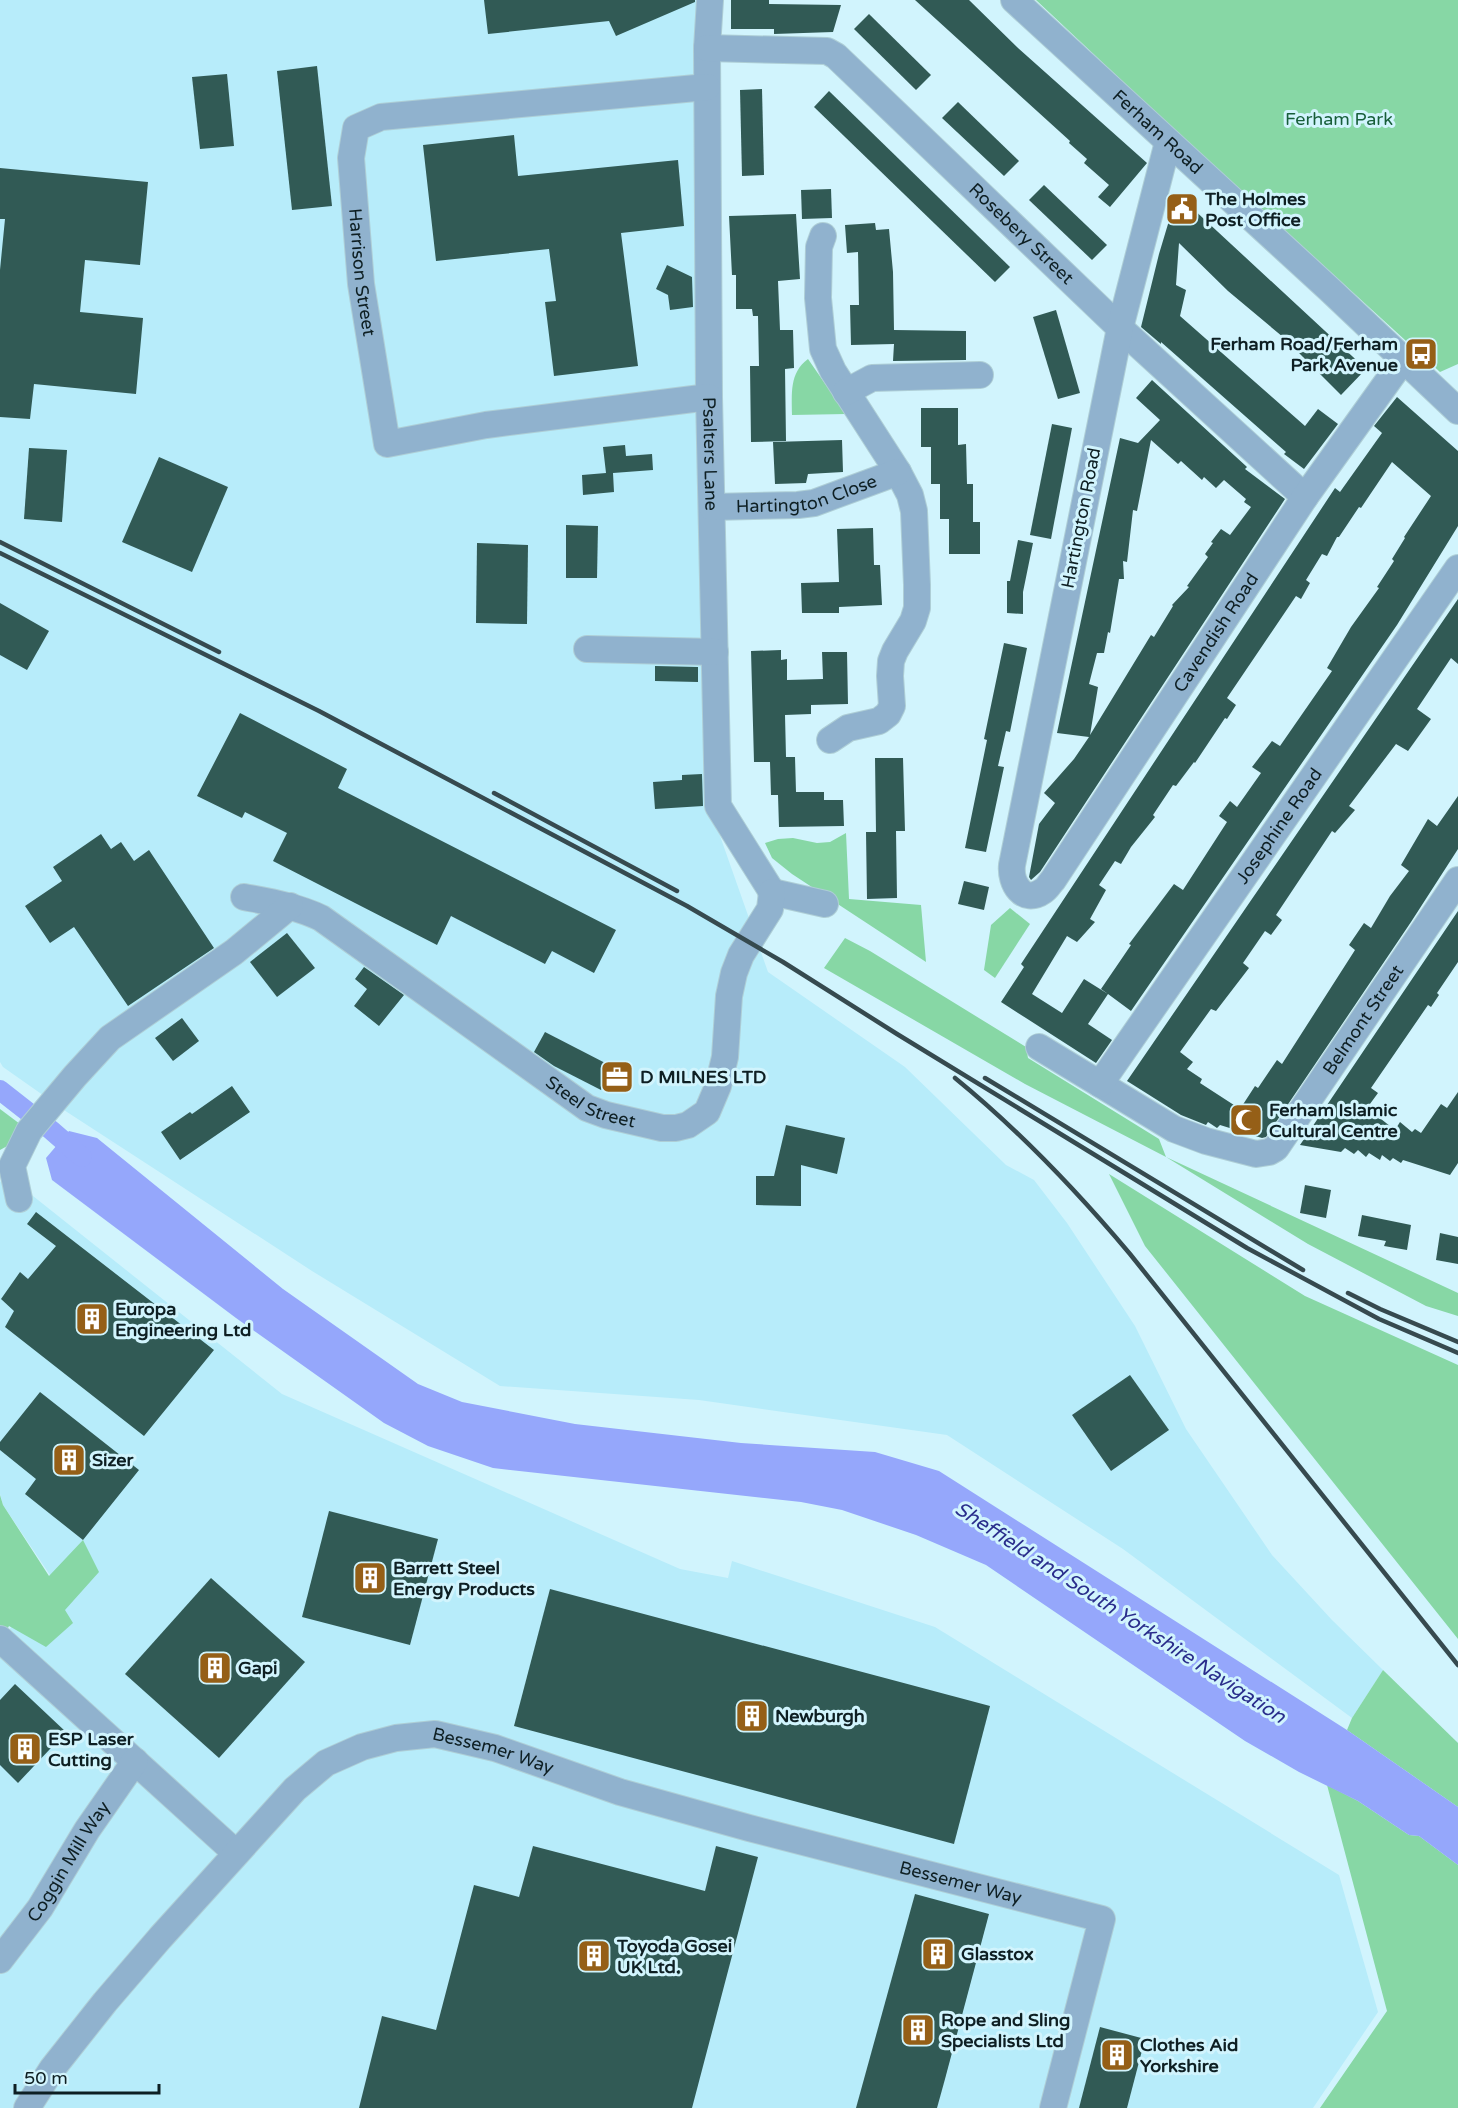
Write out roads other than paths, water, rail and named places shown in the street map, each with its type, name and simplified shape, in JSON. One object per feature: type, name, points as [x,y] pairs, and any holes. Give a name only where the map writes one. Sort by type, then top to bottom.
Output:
[{"type":"street","name":"Psalters Lane","points":[[710,0],[707,48],[709,397],[718,806],[772,892]]},
{"type":"street","name":"Ferham Road","points":[[1014,0],[1329,289],[1403,360],[1448,386],[1458,411]]},
{"type":"street","name":"Rosebery Street","points":[[707,48],[827,51],[836,56],[1120,328],[1305,496]]},
{"type":"street","name":"Harrison Street","points":[[707,87],[381,117],[356,128],[351,158],[361,284],[387,444],[486,425],[709,397]]},
{"type":"street","name":"Hartington Road","points":[[1023,893],[1015,886],[1011,876],[1012,865],[1120,328],[1168,142]]},
{"type":"street","name":"Hartington Close","points":[[823,236],[819,247],[818,298],[822,349],[833,371],[898,472],[910,495],[915,511],[917,608],[913,621],[891,661],[892,706],[888,714],[879,721],[848,728],[830,740]]},
{"type":"street","name":"Cavendish Road","points":[[1023,893],[1033,894],[1043,891],[1053,880],[1305,496],[1403,360]]},
{"type":"street","points":[[846,392],[872,378],[980,375]]},
{"type":"street","name":"Hartington Close","points":[[712,507],[813,503],[898,472]]},
{"type":"street","name":"Josephine Road","points":[[1100,1084],[1458,568]]},
{"type":"street","points":[[587,649],[715,652]]},
{"type":"street","name":"Belmont Street","points":[[1039,1047],[1174,1129],[1256,1154],[1269,1152],[1276,1148],[1458,880]]},
{"type":"street","points":[[772,892],[825,904]]},
{"type":"street","name":"Steel Street","points":[[244,897],[290,906],[321,918],[587,1108],[606,1115],[662,1128],[676,1128],[688,1125],[707,1112],[718,1086],[725,1057],[729,996],[734,973],[748,942],[770,909],[772,892]]},
{"type":"street","points":[[19,1199],[12,1166],[29,1131],[110,1038],[234,952],[290,906]]},
{"type":"street","points":[[0,1639],[236,1853]]},
{"type":"street","name":"Bessemer Way","points":[[27,2108],[52,2069],[105,2002],[295,1789],[326,1763],[362,1747],[396,1738],[435,1734],[495,1748],[620,1792],[748,1828],[1102,1919],[1053,2108]]},
{"type":"street","name":"Coggin Mill Way","points":[[0,1960],[40,1908],[87,1830],[135,1761]]},
{"type":"water","points":[[69,1131],[97,1138],[283,1289],[418,1384],[462,1402],[575,1424],[741,1443],[875,1452],[939,1471],[1347,1730],[1458,1807],[1458,1865],[1419,1836],[1409,1835],[1358,1801],[1299,1772],[1245,1741],[986,1565],[916,1535],[842,1510],[801,1502],[493,1468],[428,1446],[384,1423],[236,1318],[52,1180],[46,1158]]},
{"type":"waterway","name":"Sheffield and South Yorkshire Navigation","points":[[0,1090],[82,1157]]},
{"type":"railway","points":[[0,542],[219,652]]},
{"type":"railway","points":[[0,553],[319,711],[687,906],[783,962],[1247,1248],[1379,1319],[1458,1353]]},
{"type":"railway","points":[[494,793],[677,891]]},
{"type":"railway","points":[[955,1078],[1025,1140],[1110,1230],[1458,1665]]},
{"type":"railway","points":[[985,1078],[1303,1270]]},
{"type":"railway","points":[[1348,1293],[1458,1342]]},
{"type":"place","name":"The Holmes Post Office","points":[[1182,209]]},
{"type":"place","name":"Ferham Road/Ferham Park Avenue","points":[[1421,354]]},
{"type":"place","name":"D MILNES LTD","points":[[617,1077]]},
{"type":"place","name":"Ferham Islamic Cultural Centre","points":[[1246,1120]]},
{"type":"place","name":"Europa Engineering Ltd","points":[[92,1319]]},
{"type":"place","name":"Sizer","points":[[69,1460]]},
{"type":"place","name":"Barrett Steel Energy Products","points":[[370,1578]]},
{"type":"place","name":"Gapi","points":[[215,1668]]},
{"type":"place","name":"Newburgh","points":[[752,1716]]},
{"type":"place","name":"ESP Laser Cutting","points":[[25,1749]]},
{"type":"place","name":"Glasstox","points":[[938,1954]]},
{"type":"place","name":"Toyoda Gosei UK Ltd.","points":[[594,1956]]},
{"type":"place","name":"Rope and Sling Specialists Ltd","points":[[918,2030]]},
{"type":"place","name":"Clothes Aid Yorkshire","points":[[1117,2055]]},
{"type":"park label","name":"Ferham Park","points":[[1339,119]]}]
